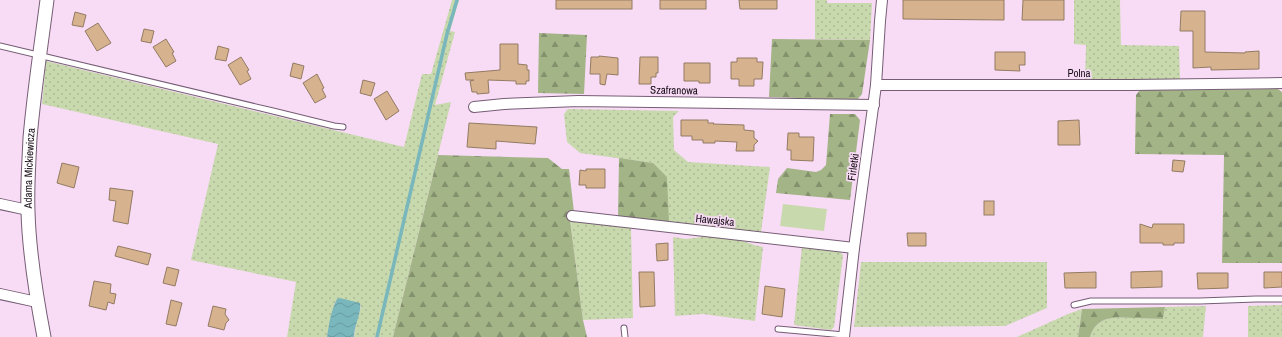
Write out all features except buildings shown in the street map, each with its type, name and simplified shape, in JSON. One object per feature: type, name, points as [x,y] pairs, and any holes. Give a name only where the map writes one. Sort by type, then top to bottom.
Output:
[{"type":"street","name":"Adama Mickiewicza","points":[[44,337],[37,302],[31,256],[28,210],[29,157],[33,102],[47,0]]},
{"type":"street","name":"Firletki","points":[[844,336],[854,248],[874,105],[882,0]]},
{"type":"street","name":"Polna","points":[[876,85],[1126,85],[1282,83]]},
{"type":"street","name":"Szafranowa","points":[[474,107],[578,100],[874,105]]},
{"type":"street","points":[[0,204],[28,210]]},
{"type":"street","name":"Hawajska","points":[[572,216],[854,248]]},
{"type":"street","points":[[0,294],[37,302]]},
{"type":"lane","points":[[0,46],[343,127]]},
{"type":"lane","points":[[1074,306],[1091,302],[1282,299]]},
{"type":"lane","points":[[624,328],[625,337]]},
{"type":"lane","points":[[778,328],[844,336]]},
{"type":"shaded area","points":[[452,0],[459,0],[450,31],[455,32],[435,105],[451,102],[393,337],[354,337],[361,306],[335,302],[327,337],[287,337],[296,282],[191,260],[218,144],[42,104],[46,61],[404,147],[422,74],[431,74]]},
{"type":"shaded area","points":[[815,0],[827,0],[827,3],[872,3],[870,40],[815,39]]},
{"type":"shaded area","points":[[1074,0],[1120,0],[1121,45],[1179,46],[1180,79],[1085,80],[1086,45],[1074,44]]},
{"type":"shaded area","points":[[568,109],[679,111],[673,117],[674,150],[688,162],[770,167],[761,232],[669,223],[653,163],[580,153],[567,142],[564,114]]},
{"type":"shaded area","points":[[783,204],[827,209],[824,231],[780,226]]},
{"type":"shaded area","points":[[570,221],[631,227],[633,318],[583,320]]},
{"type":"shaded area","points":[[710,236],[730,236],[763,247],[755,321],[703,314],[675,316],[673,237],[686,239]]},
{"type":"shaded area","points":[[802,246],[837,249],[843,255],[834,327],[831,330],[794,325]]},
{"type":"shaded area","points":[[861,262],[1047,262],[1047,308],[1005,326],[854,327]]},
{"type":"shaded area","points":[[1282,305],[1282,337],[1248,337],[1248,306]]},
{"type":"shaded area","points":[[1206,306],[1203,337],[1090,337],[1097,325],[1108,319],[1120,317],[1163,319],[1165,307]]},
{"type":"shaded area","points":[[1082,309],[1078,337],[1017,337],[1068,314]]},
{"type":"green space","points":[[539,33],[587,35],[584,94],[538,93]]},
{"type":"green space","points":[[772,39],[870,40],[862,94],[857,100],[769,97]]},
{"type":"green space","points":[[1278,89],[1282,92],[1282,263],[1222,263],[1224,155],[1135,154],[1136,95],[1140,90]]},
{"type":"green space","points":[[830,114],[855,114],[860,120],[850,200],[776,193],[778,179],[787,168],[816,172],[821,170],[826,165]]},
{"type":"green space","points":[[438,155],[548,158],[562,169],[569,169],[574,212],[570,221],[583,320],[587,337],[393,337]]},
{"type":"green space","points":[[619,158],[653,163],[667,177],[669,223],[618,218]]},
{"type":"green space","points":[[1165,307],[1163,319],[1120,317],[1108,319],[1097,325],[1090,337],[1078,337],[1082,309]]},
{"type":"water","points":[[340,298],[360,303],[360,311],[354,337],[327,337],[333,308],[337,299]]},
{"type":"waterway","points":[[377,337],[447,34],[457,0]]}]
